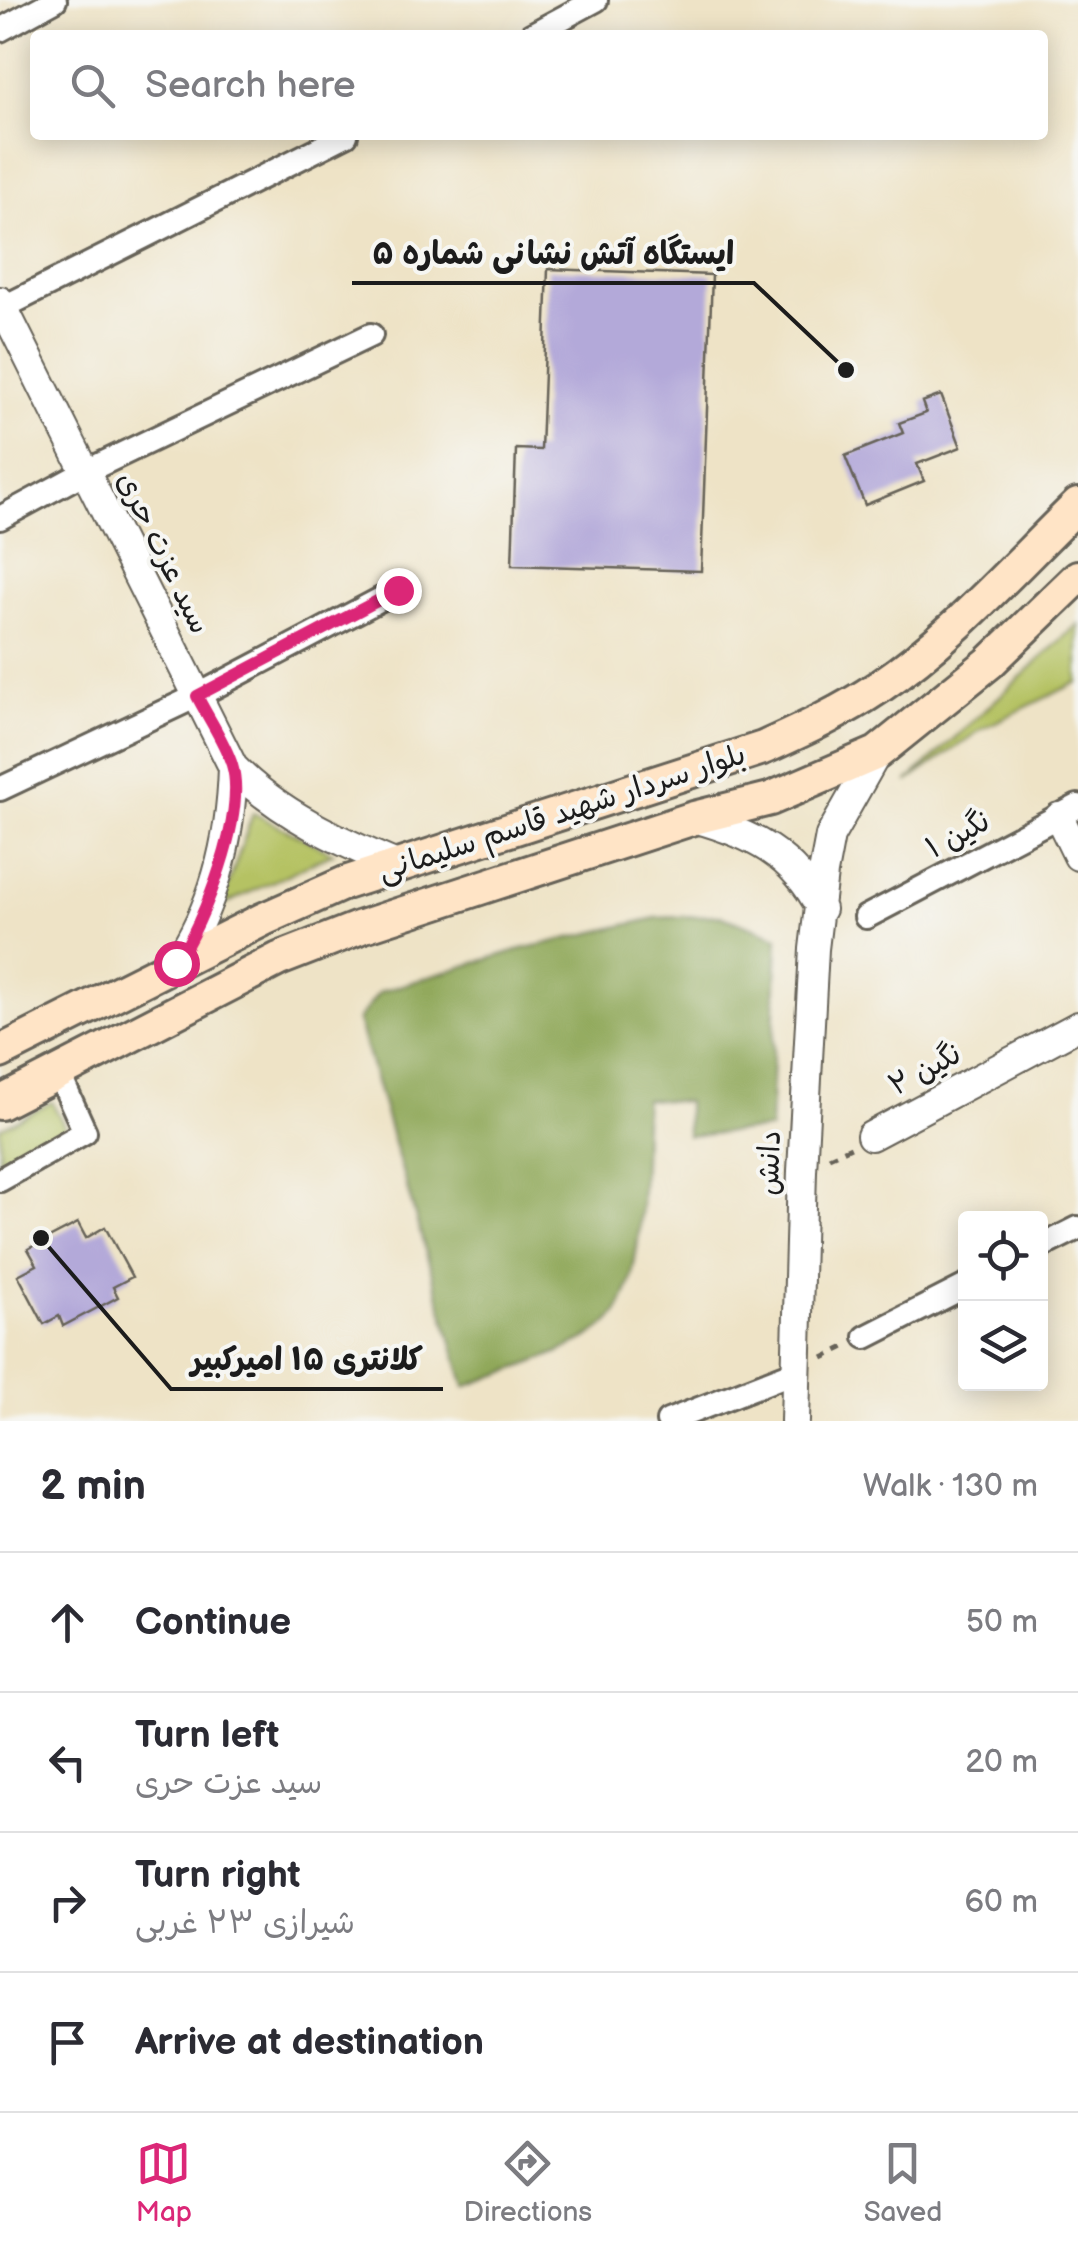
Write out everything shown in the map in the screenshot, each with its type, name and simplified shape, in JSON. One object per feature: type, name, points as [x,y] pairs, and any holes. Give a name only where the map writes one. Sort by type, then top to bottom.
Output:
[{"type":"main road","name":"بلوار سردار شهید قاسم سلیمانی","points":[[0,1052],[345,883],[763,748],[824,720],[880,686],[934,644],[1078,505]]},
{"type":"main road","name":"بلوار سردار شهید قاسم سلیمانی","points":[[0,1102],[295,952],[694,818],[770,799],[878,753],[989,664],[1078,577]]},
{"type":"street","points":[[0,30],[54,0]]},
{"type":"street","points":[[541,30],[596,0]]},
{"type":"street","points":[[1,305],[336,140]]},
{"type":"street","name":"سید عزت حری","points":[[1,305],[233,767],[272,803],[352,847],[399,866]]},
{"type":"street","points":[[0,518],[87,470],[371,334]]},
{"type":"street","points":[[0,789],[197,696],[398,590]]},
{"type":"street","name":"دانش","points":[[795,1421],[802,1171],[814,948],[830,836],[847,800],[878,753]]},
{"type":"street","points":[[176,963],[215,884],[232,812],[233,767]]},
{"type":"street","points":[[1068,811],[1078,856]]},
{"type":"street","name":"نگین ۱","points":[[866,917],[1068,811]]},
{"type":"street","points":[[694,818],[765,844],[793,864],[820,908]]},
{"type":"street","name":"نگین ۲","points":[[871,1136],[1078,1026]]},
{"type":"street","points":[[0,1180],[85,1132],[58,1072]]},
{"type":"street","points":[[1048,1243],[1078,1228]]},
{"type":"street","points":[[866,1337],[958,1290]]},
{"type":"street","points":[[668,1421],[796,1371]]},
{"type":"path","name":"نگین ۲","points":[[802,1171],[871,1136]]},
{"type":"path","points":[[796,1371],[866,1337]]},
{"type":"green space","points":[[1078,624],[1078,682],[983,728],[907,782]]},
{"type":"green space","points":[[253,813],[333,853],[221,906]]},
{"type":"green space","points":[[720,915],[778,937],[770,1129],[687,1136],[687,1102],[645,1099],[640,1219],[630,1282],[621,1306],[607,1324],[575,1344],[465,1387],[358,1020],[379,992],[518,950],[656,918]]},
{"type":"green space","points":[[52,1102],[66,1129],[0,1165],[0,1128]]},
{"type":"building","points":[[548,269],[712,275],[701,571],[512,565],[516,449],[541,450]]},
{"type":"building","points":[[941,395],[961,447],[917,464],[924,481],[865,505],[845,456],[903,433],[899,423],[926,413],[922,402]]},
{"type":"building","points":[[78,1223],[86,1238],[105,1227],[132,1277],[113,1287],[118,1297],[63,1326],[59,1316],[44,1324],[18,1275],[37,1265],[28,1249]]},
{"type":"place","name":"ایستگاه آتش نشانی شماره ۵","points":[[846,370]]},
{"type":"place","name":"کلانتری ۱۵ امیرکبیر","points":[[41,1238]]},
{"type":"route","points":[[176,963],[202,918],[215,884],[232,812],[233,767],[197,696],[398,590]]}]
